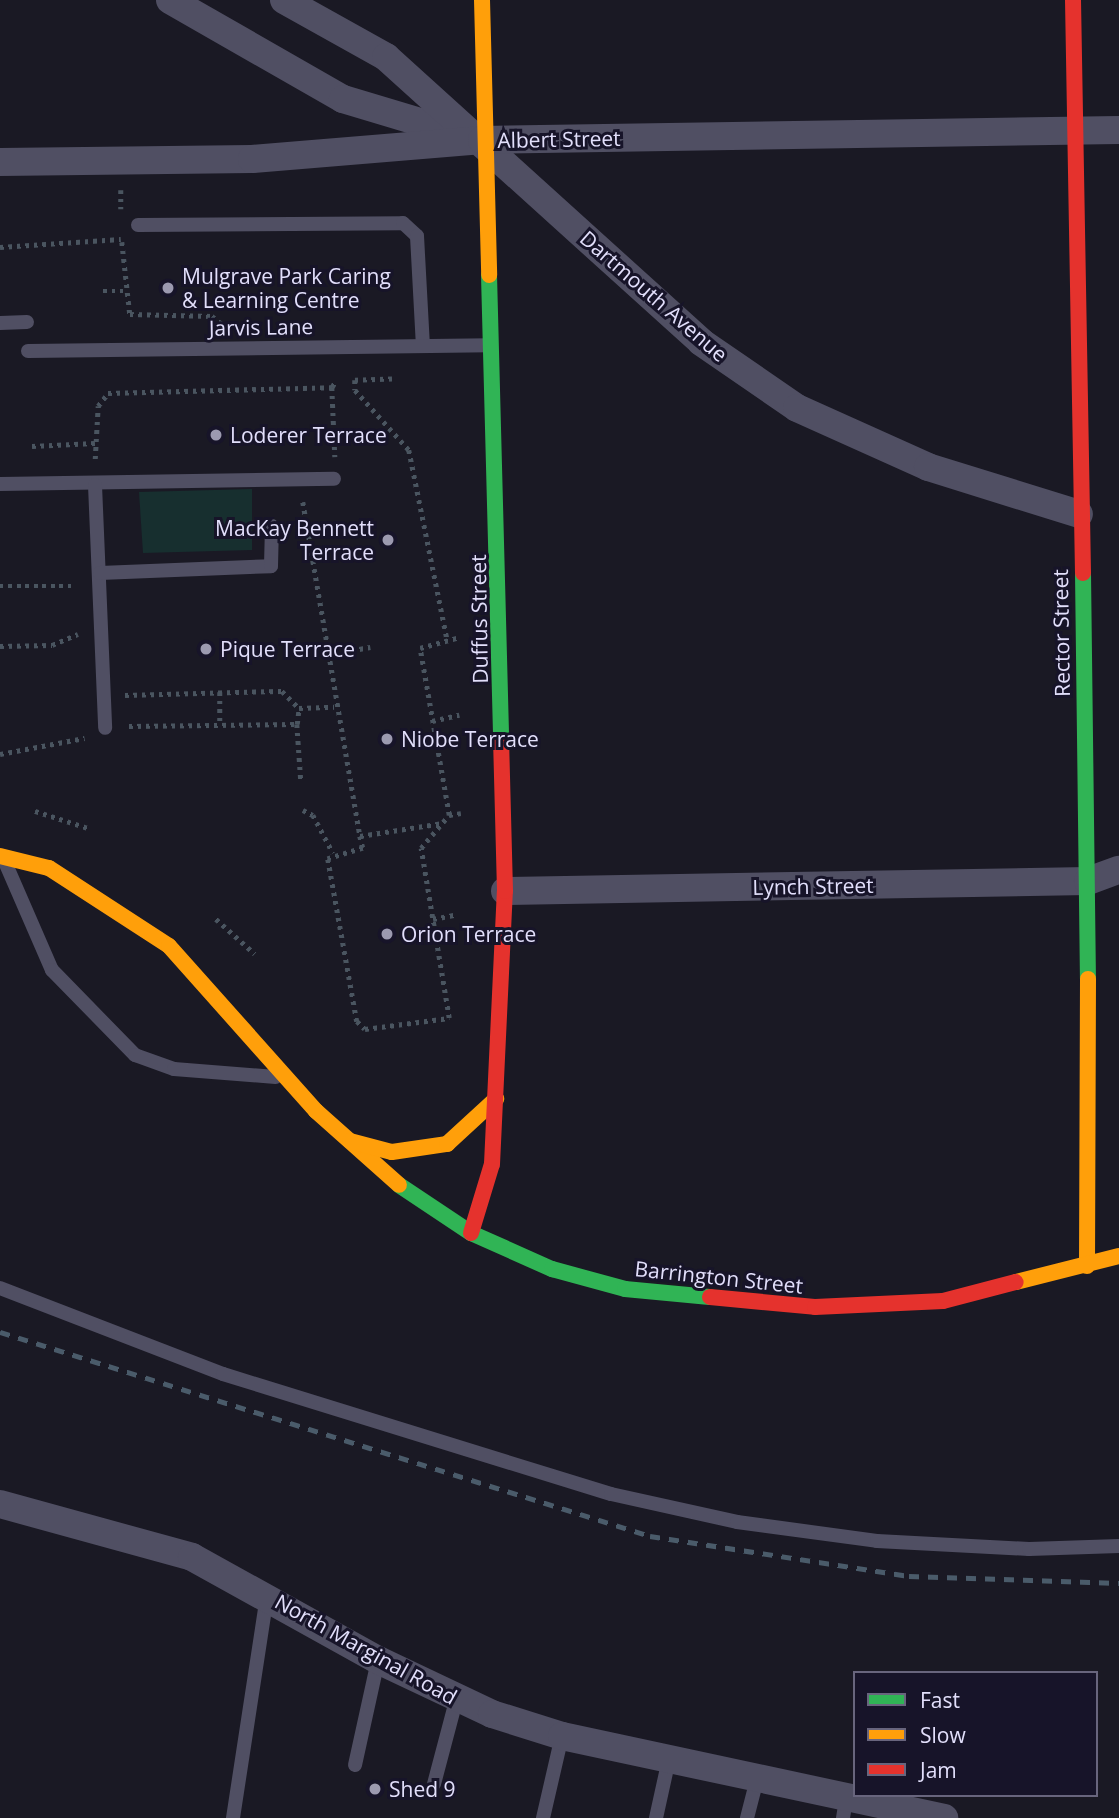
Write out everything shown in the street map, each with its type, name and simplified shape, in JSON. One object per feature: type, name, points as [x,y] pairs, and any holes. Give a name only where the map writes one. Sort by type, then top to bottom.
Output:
[{"type":"street","name":"Dartmouth Avenue","points":[[170,0],[344,99],[482,140]]},
{"type":"street","name":"Dartmouth Avenue","points":[[284,0],[386,57],[482,140],[701,342],[797,408],[928,467],[1079,514]]},
{"type":"street","name":"Duffus Street","points":[[471,1233],[492,1164],[505,891],[494,345],[482,140],[482,0]]},
{"type":"street","name":"Rector Street","points":[[1073,0],[1079,514],[1088,881],[1087,1266]]},
{"type":"street","name":"Albert Street","points":[[0,162],[252,159],[482,140],[1119,130]]},
{"type":"street","name":"Barrington Street","points":[[1,857],[49,868],[169,946],[345,1140],[415,1199],[471,1233],[552,1269],[625,1289],[815,1307],[943,1301],[1119,1256]]},
{"type":"street","name":"Lynch Street","points":[[505,891],[1088,881],[1119,870]]},
{"type":"street","points":[[345,1140],[392,1152],[447,1144],[496,1099]]},
{"type":"street","name":"North Marginal Road","points":[[0,1504],[192,1557],[267,1593],[377,1660],[456,1701],[562,1737],[757,1779],[844,1808],[941,1818]]},
{"type":"lane","points":[[138,225],[403,223],[417,236],[423,346]]},
{"type":"lane","points":[[0,323],[27,322]]},
{"type":"lane","name":"Jarvis Lane","points":[[28,351],[494,345]]},
{"type":"lane","points":[[0,484],[95,485],[334,479]]},
{"type":"lane","points":[[95,485],[105,728]]},
{"type":"lane","points":[[100,580],[271,566],[272,526]]},
{"type":"lane","points":[[1,857],[52,970],[135,1055],[174,1069],[286,1078]]},
{"type":"lane","points":[[0,1289],[223,1374],[624,1497],[737,1522],[877,1541],[1029,1549],[1119,1546]]},
{"type":"lane","points":[[233,1818],[267,1593]]},
{"type":"lane","points":[[355,1765],[377,1660]]},
{"type":"lane","points":[[434,1784],[456,1701]]},
{"type":"lane","points":[[543,1818],[562,1737]]},
{"type":"lane","points":[[656,1818],[669,1759]]},
{"type":"lane","points":[[747,1818],[757,1779]]},
{"type":"path","points":[[121,225],[121,188],[135,188]]},
{"type":"path","points":[[0,247],[115,244],[138,225]]},
{"type":"path","points":[[122,253],[123,291],[130,314],[139,319],[212,316],[222,324]]},
{"type":"path","points":[[103,292],[123,291]]},
{"type":"path","points":[[391,379],[355,380],[355,390],[409,450],[447,638]]},
{"type":"path","points":[[335,458],[331,387],[336,380]]},
{"type":"path","points":[[95,457],[100,396],[108,393],[331,387]]},
{"type":"path","points":[[32,446],[95,443]]},
{"type":"path","points":[[302,496],[334,707],[363,848],[333,853],[328,859],[357,1021],[365,1029],[461,1017]]},
{"type":"path","points":[[0,586],[100,580]]},
{"type":"path","points":[[0,646],[52,645],[100,622]]},
{"type":"path","points":[[449,815],[420,648],[447,638],[460,637]]},
{"type":"path","points":[[326,655],[370,647]]},
{"type":"path","points":[[119,695],[282,691],[299,708],[334,707]]},
{"type":"path","points":[[220,692],[220,725]]},
{"type":"path","points":[[299,708],[297,724],[301,781]]},
{"type":"path","points":[[432,721],[459,715]]},
{"type":"path","points":[[105,728],[297,724]]},
{"type":"path","points":[[0,754],[74,743]]},
{"type":"path","points":[[303,810],[313,815],[333,853]]},
{"type":"path","points":[[35,811],[88,828]]},
{"type":"path","points":[[449,1018],[421,848],[449,815],[461,813]]},
{"type":"path","points":[[360,836],[443,823]]},
{"type":"path","points":[[433,919],[458,914]]},
{"type":"path","points":[[216,919],[255,954]]},
{"type":"green space","points":[[252,489],[252,550],[143,553],[139,492]]},
{"type":"railway","points":[[0,1332],[650,1536],[909,1576],[1119,1583]]},
{"type":"traffic: fast","points":[[489,275],[501,741]]},
{"type":"traffic: fast","points":[[1083,573],[1088,979]]},
{"type":"traffic: fast","points":[[399,1185],[471,1233],[552,1269],[625,1289],[710,1297]]},
{"type":"traffic: slow","points":[[482,0],[489,275]]},
{"type":"traffic: slow","points":[[0,856],[49,868],[169,946],[316,1111],[399,1185]]},
{"type":"traffic: slow","points":[[1087,1266],[1088,979]]},
{"type":"traffic: slow","points":[[350,1141],[392,1152],[447,1144],[496,1099]]},
{"type":"traffic: slow","points":[[1016,1282],[1119,1256]]},
{"type":"traffic: jam","points":[[1073,0],[1083,573]]},
{"type":"traffic: jam","points":[[471,1233],[492,1164],[505,891],[501,741]]},
{"type":"traffic: jam","points":[[710,1297],[815,1307],[943,1301],[1016,1282]]},
{"type":"place","name":"Mulgrave Park Caring & Learning Centre","points":[[168,288]]},
{"type":"place","name":"Loderer Terrace","points":[[216,435]]},
{"type":"place","name":"MacKay Bennett Terrace","points":[[388,540]]},
{"type":"place","name":"Pique Terrace","points":[[206,649]]},
{"type":"place","name":"Niobe Terrace","points":[[387,739]]},
{"type":"place","name":"Orion Terrace","points":[[387,934]]},
{"type":"place","name":"Shed 9","points":[[375,1789]]}]
